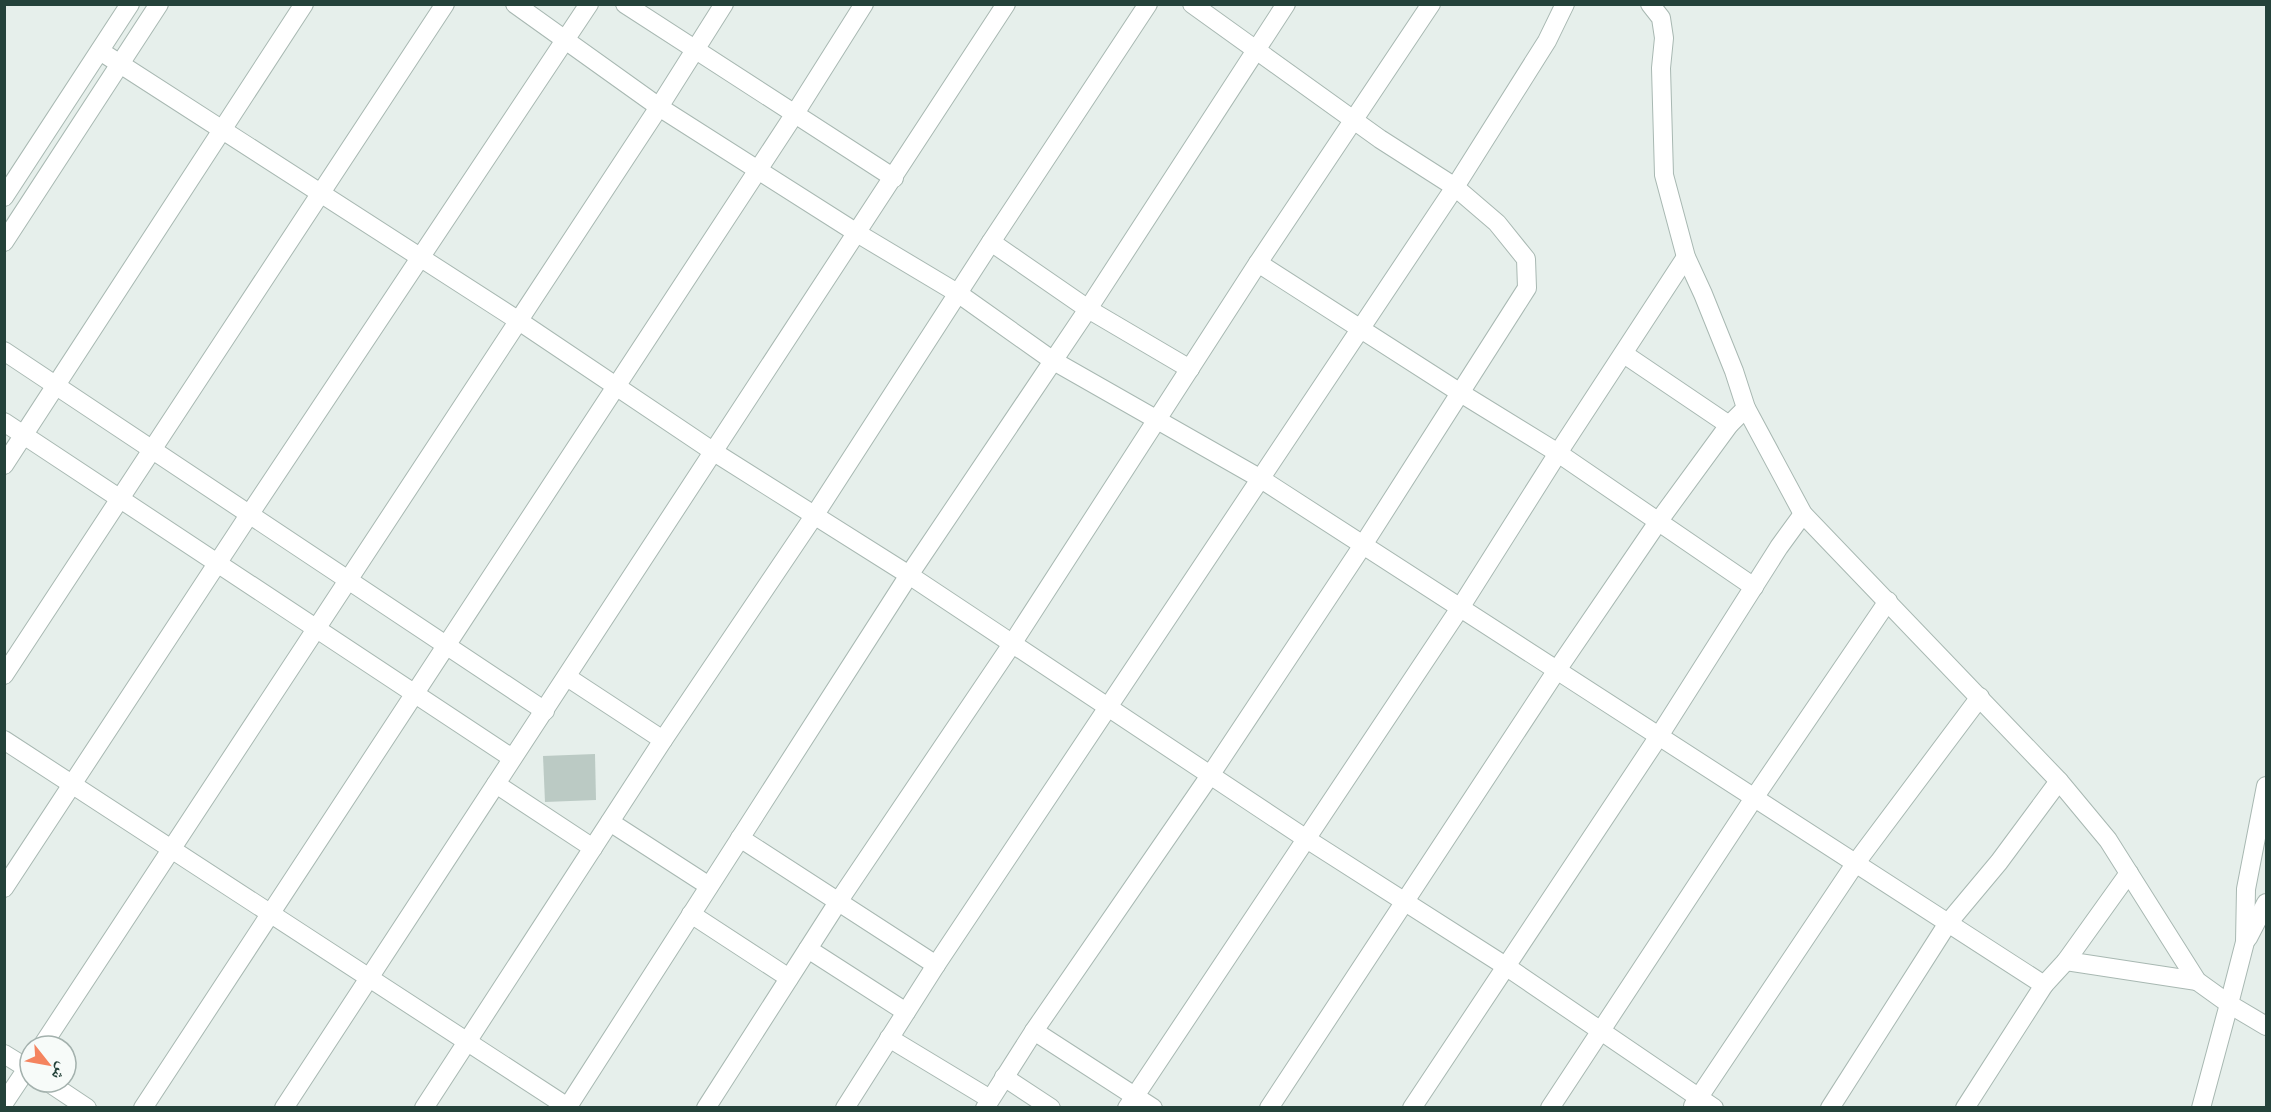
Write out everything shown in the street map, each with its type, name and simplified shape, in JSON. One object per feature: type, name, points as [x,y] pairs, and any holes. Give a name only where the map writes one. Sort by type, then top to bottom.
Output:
[{"type":"street","points":[[4,242],[159,4]]},
{"type":"street","points":[[4,465],[304,4]]},
{"type":"street","points":[[4,675],[445,4]]},
{"type":"street","points":[[515,4],[659,107],[857,233],[959,294],[1052,360],[1261,479],[2044,986]]},
{"type":"street","points":[[4,888],[419,258],[567,41],[589,4]]},
{"type":"street","points":[[625,4],[694,51],[894,178]]},
{"type":"street","points":[[50,1034],[519,321],[724,4]]},
{"type":"street","points":[[143,1107],[794,115],[864,4]]},
{"type":"street","points":[[284,1107],[1006,4]]},
{"type":"street","points":[[424,1107],[1148,4]]},
{"type":"street","points":[[889,1038],[988,1103],[1034,1031],[1363,545],[1527,288],[1526,259],[1497,223],[1455,187],[1353,120],[1192,4]]},
{"type":"street","points":[[4,740],[272,912],[568,1107],[909,575],[1088,309],[1286,4]]},
{"type":"street","points":[[706,1107],[838,902],[1012,645],[1258,263],[1431,4]]},
{"type":"street","points":[[845,1107],[936,965],[1455,187],[1547,41],[1565,4]]},
{"type":"street","points":[[1650,4],[1661,18],[1664,38],[1661,68],[1664,175],[1686,257],[1703,294],[1746,408],[1803,514],[2059,781],[2108,840],[2197,981],[2266,1026]]},
{"type":"street","points":[[4,197],[100,51],[121,8]]},
{"type":"street","points":[[100,51],[519,321],[714,452],[909,575],[1305,838],[1507,967],[1702,1104],[1855,864],[1980,697]]},
{"type":"street","points":[[991,242],[1088,309],[1190,369]]},
{"type":"street","points":[[1131,1102],[1460,608],[1624,354],[1666,284],[1686,257]]},
{"type":"street","points":[[1258,263],[1558,453],[1754,587]]},
{"type":"street","points":[[4,351],[544,711]]},
{"type":"street","points":[[1624,354],[1729,425]]},
{"type":"street","points":[[1269,1107],[1557,670],[1658,522],[1729,425],[1746,408]]},
{"type":"street","points":[[4,422],[512,758]]},
{"type":"street","points":[[1412,1107],[1507,967],[1659,736],[1779,547],[1803,514]]},
{"type":"street","points":[[1550,1107],[1754,798],[1888,601]]},
{"type":"street","points":[[567,677],[663,740]]},
{"type":"street","points":[[1830,1107],[1948,923],[1998,862],[2059,781]]},
{"type":"street","points":[[496,784],[593,848]]},
{"type":"street","points":[[2246,942],[2246,889],[2266,786]]},
{"type":"street","points":[[610,822],[709,886]]},
{"type":"street","points":[[740,838],[936,965]]},
{"type":"street","points":[[1965,1107],[2044,986],[2066,961],[2129,873]]},
{"type":"street","points":[[2201,1107],[2246,942],[2266,903]]},
{"type":"street","points":[[691,914],[789,978]]},
{"type":"street","points":[[808,949],[906,1012]]},
{"type":"street","points":[[2066,961],[2197,981]]},
{"type":"street","points":[[1034,1031],[1131,1102],[1153,1107]]},
{"type":"street","points":[[4,1053],[18,1061]]},
{"type":"street","points":[[1004,1077],[1051,1107]]},
{"type":"street","points":[[4,1103],[18,1083]]},
{"type":"street","points":[[67,1094],[87,1107]]},
{"type":"building","points":[[595,754],[596,800],[545,802],[543,756]]}]
